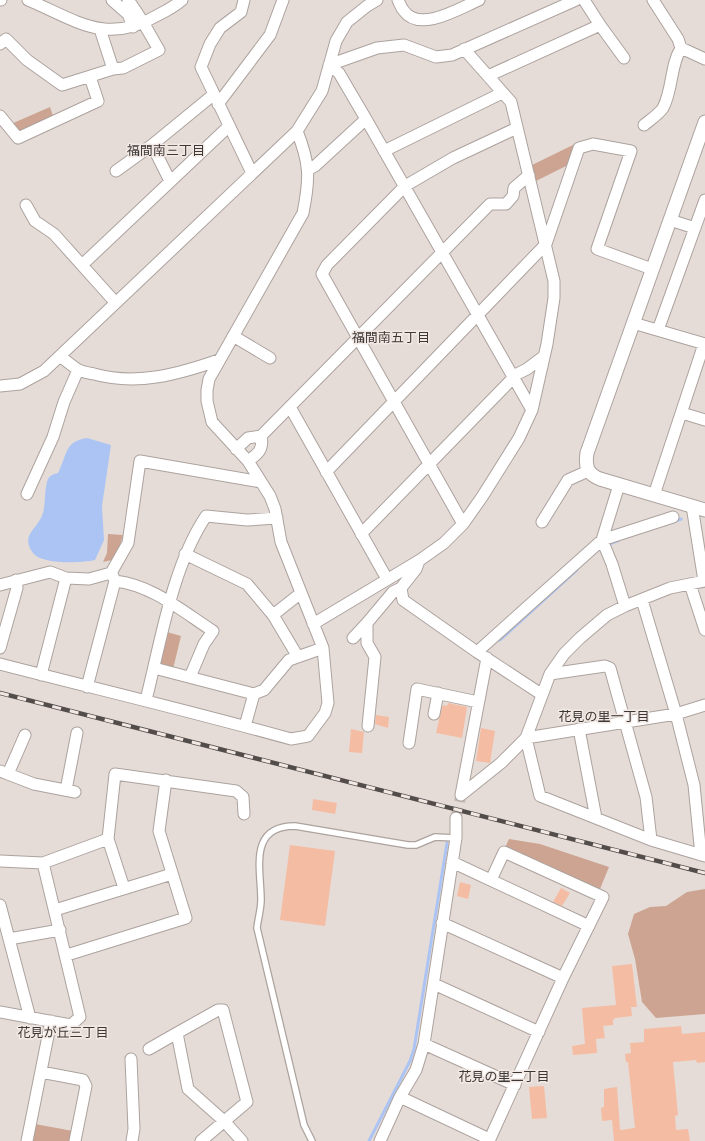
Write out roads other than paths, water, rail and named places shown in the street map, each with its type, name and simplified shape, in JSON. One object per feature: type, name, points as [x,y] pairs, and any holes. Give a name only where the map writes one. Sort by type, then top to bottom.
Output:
[{"type":"street","points":[[28,0],[83,25],[100,29],[118,30],[138,25],[182,0]]},
{"type":"street","points":[[0,44],[6,39],[27,60],[62,85],[90,77],[113,68],[123,68],[159,50],[128,14],[112,0]]},
{"type":"street","points":[[128,0],[137,11],[138,25]]},
{"type":"street","points":[[244,0],[241,12],[220,28],[210,44],[200,66],[228,127],[252,173]]},
{"type":"street","points":[[116,171],[215,99],[270,35],[283,0]]},
{"type":"street","points":[[0,386],[20,384],[32,379],[44,371],[296,131],[322,91],[336,41],[347,22],[377,0]]},
{"type":"street","points":[[398,0],[404,12],[411,17],[423,21],[436,19],[479,0]]},
{"type":"street","points":[[329,65],[377,48],[404,45],[436,57],[452,55],[576,0]]},
{"type":"street","points":[[584,0],[624,58]]},
{"type":"street","points":[[644,125],[662,109],[671,84],[677,56],[681,48],[678,39],[658,5],[653,0]]},
{"type":"street","points":[[488,76],[600,25]]},
{"type":"street","points":[[100,29],[113,68]]},
{"type":"street","points":[[681,48],[705,59]]},
{"type":"street","points":[[313,624],[420,560],[444,543],[462,524],[482,497],[519,438],[532,410],[547,344],[554,298],[554,281],[510,102],[464,50]]},
{"type":"street","points":[[329,65],[339,73],[532,410]]},
{"type":"street","points":[[0,116],[18,138],[98,101],[90,77]]},
{"type":"street","points":[[384,151],[502,93]]},
{"type":"street","points":[[309,169],[366,119]]},
{"type":"street","points":[[705,122],[702,143],[670,220],[652,269],[588,453],[586,463],[588,471],[596,478],[705,510]]},
{"type":"street","points":[[82,265],[228,127]]},
{"type":"street","points":[[462,524],[322,274],[327,265],[405,186],[453,158],[517,128]]},
{"type":"street","points":[[0,664],[87,687],[146,700],[291,739],[308,736],[325,714],[328,703],[323,648],[281,542],[275,509],[270,496],[248,462],[212,422],[209,415],[207,390],[209,379],[219,360],[303,214],[308,188],[309,169],[303,147],[296,131]]},
{"type":"street","points":[[326,472],[546,244],[579,148],[593,144],[631,151],[597,249],[652,269]]},
{"type":"street","points":[[152,145],[170,181]]},
{"type":"street","points":[[236,449],[248,438],[261,436],[490,204],[506,204],[512,196],[514,188],[529,175]]},
{"type":"street","points":[[658,330],[705,200]]},
{"type":"street","points":[[26,205],[35,221],[54,234],[115,302]]},
{"type":"street","points":[[670,220],[695,228]]},
{"type":"street","points":[[633,323],[705,344],[654,495]]},
{"type":"street","points":[[233,336],[270,358]]},
{"type":"street","points":[[60,356],[78,370],[107,378],[154,378],[185,372],[219,360]]},
{"type":"street","points":[[361,534],[430,465],[513,378],[543,357]]},
{"type":"street","points":[[27,494],[53,437],[64,402],[78,370]]},
{"type":"street","points":[[290,407],[387,579]]},
{"type":"street","points":[[682,413],[705,420]]},
{"type":"street","points":[[248,462],[261,450],[263,445],[261,436]]},
{"type":"street","points":[[87,687],[113,577],[128,543],[140,461],[260,482]]},
{"type":"street","points":[[542,522],[568,480],[588,471]]},
{"type":"street","points":[[619,485],[602,540],[612,564],[625,606]]},
{"type":"street","points":[[673,517],[602,540],[482,655],[478,702],[461,795],[501,763],[526,738],[541,694],[550,674],[564,654],[580,638],[607,615],[625,606],[670,588],[705,581],[692,506]]},
{"type":"street","points":[[146,700],[170,604],[185,554],[195,532],[206,516],[247,520],[277,518]]},
{"type":"street","points":[[185,554],[247,584],[273,614],[298,656]]},
{"type":"street","points":[[353,638],[393,592],[401,588],[416,569],[420,560]]},
{"type":"street","points":[[0,585],[50,572],[66,578],[89,579],[113,577],[164,597],[170,604],[213,631],[204,644],[190,678]]},
{"type":"street","points":[[40,674],[66,578]]},
{"type":"street","points":[[0,648],[17,588],[16,580]]},
{"type":"street","points":[[690,584],[705,630]]},
{"type":"street","points":[[401,588],[403,600],[541,694]]},
{"type":"street","points":[[273,614],[301,593]]},
{"type":"street","points":[[526,738],[540,796],[651,840],[703,855],[695,791],[676,714],[642,600]]},
{"type":"street","points":[[367,623],[367,643],[375,657],[368,726]]},
{"type":"street","points":[[154,668],[254,694],[264,690],[289,660],[323,648]]},
{"type":"street","points":[[550,674],[605,666],[610,668],[646,797],[651,840]]},
{"type":"street","points":[[409,743],[417,689],[478,702]]},
{"type":"street","points":[[434,714],[438,693]]},
{"type":"street","points":[[245,726],[254,694]]},
{"type":"street","points":[[526,738],[676,714],[705,705]]},
{"type":"street","points":[[579,729],[596,818]]},
{"type":"street","points":[[25,735],[4,773],[34,784],[70,791],[77,733]]},
{"type":"street","points":[[124,888],[108,839],[115,774],[236,791],[243,797],[244,814]]},
{"type":"street","points":[[67,955],[186,918],[160,831],[166,780]]},
{"type":"street","points":[[380,1141],[400,1097],[416,1070],[424,1044],[456,838],[456,818]]},
{"type":"street","points":[[0,861],[43,863],[108,839]]},
{"type":"street","points":[[400,1097],[489,1140],[563,978],[603,897],[504,852],[491,880]]},
{"type":"street","points":[[452,862],[589,926]]},
{"type":"street","points":[[0,1013],[71,1025],[80,1017],[67,955],[43,863]]},
{"type":"street","points":[[55,910],[172,874]]},
{"type":"street","points":[[0,905],[2,920],[9,939],[30,1018]]},
{"type":"street","points":[[442,923],[563,978]]},
{"type":"street","points":[[9,939],[60,930]]},
{"type":"street","points":[[434,984],[539,1032]]},
{"type":"street","points":[[149,1049],[218,1010],[223,1010],[247,1102],[202,1141]]},
{"type":"street","points":[[27,1141],[50,1021]]},
{"type":"street","points":[[177,1033],[188,1089],[224,1121],[242,1141]]},
{"type":"street","points":[[424,1044],[514,1085]]},
{"type":"street","points":[[131,1059],[134,1130],[132,1141]]},
{"type":"street","points":[[41,1072],[82,1080],[86,1086],[75,1141]]},
{"type":"lane","points":[[312,1141],[304,1125],[257,928],[261,902],[258,859],[260,847],[264,840],[275,829],[283,826],[295,826],[408,845],[416,845],[435,837],[456,838]]},
{"type":"water","points":[[87,438],[111,445],[102,506],[104,540],[95,560],[62,562],[45,560],[33,553],[29,547],[28,540],[30,533],[40,520],[43,513],[48,479],[54,474],[58,473],[70,446],[74,442]]},
{"type":"waterway","points":[[673,522],[681,519]]},
{"type":"waterway","points":[[607,545],[619,540]]},
{"type":"waterway","points":[[500,640],[577,570]]},
{"type":"waterway","points":[[369,1141],[410,1061],[414,1049],[447,843]]},
{"type":"tunnel","points":[[456,818],[461,795]]},
{"type":"railway","points":[[0,693],[705,873]]},
{"type":"district","name":"福間南三丁目","points":[[166,150]]},
{"type":"district","name":"福間南五丁目","points":[[391,337]]},
{"type":"district","name":"花見の里一丁目","points":[[604,716]]},
{"type":"district","name":"花見が丘三丁目","points":[[63,1032]]},
{"type":"district","name":"花見の里二丁目","points":[[504,1076]]}]
